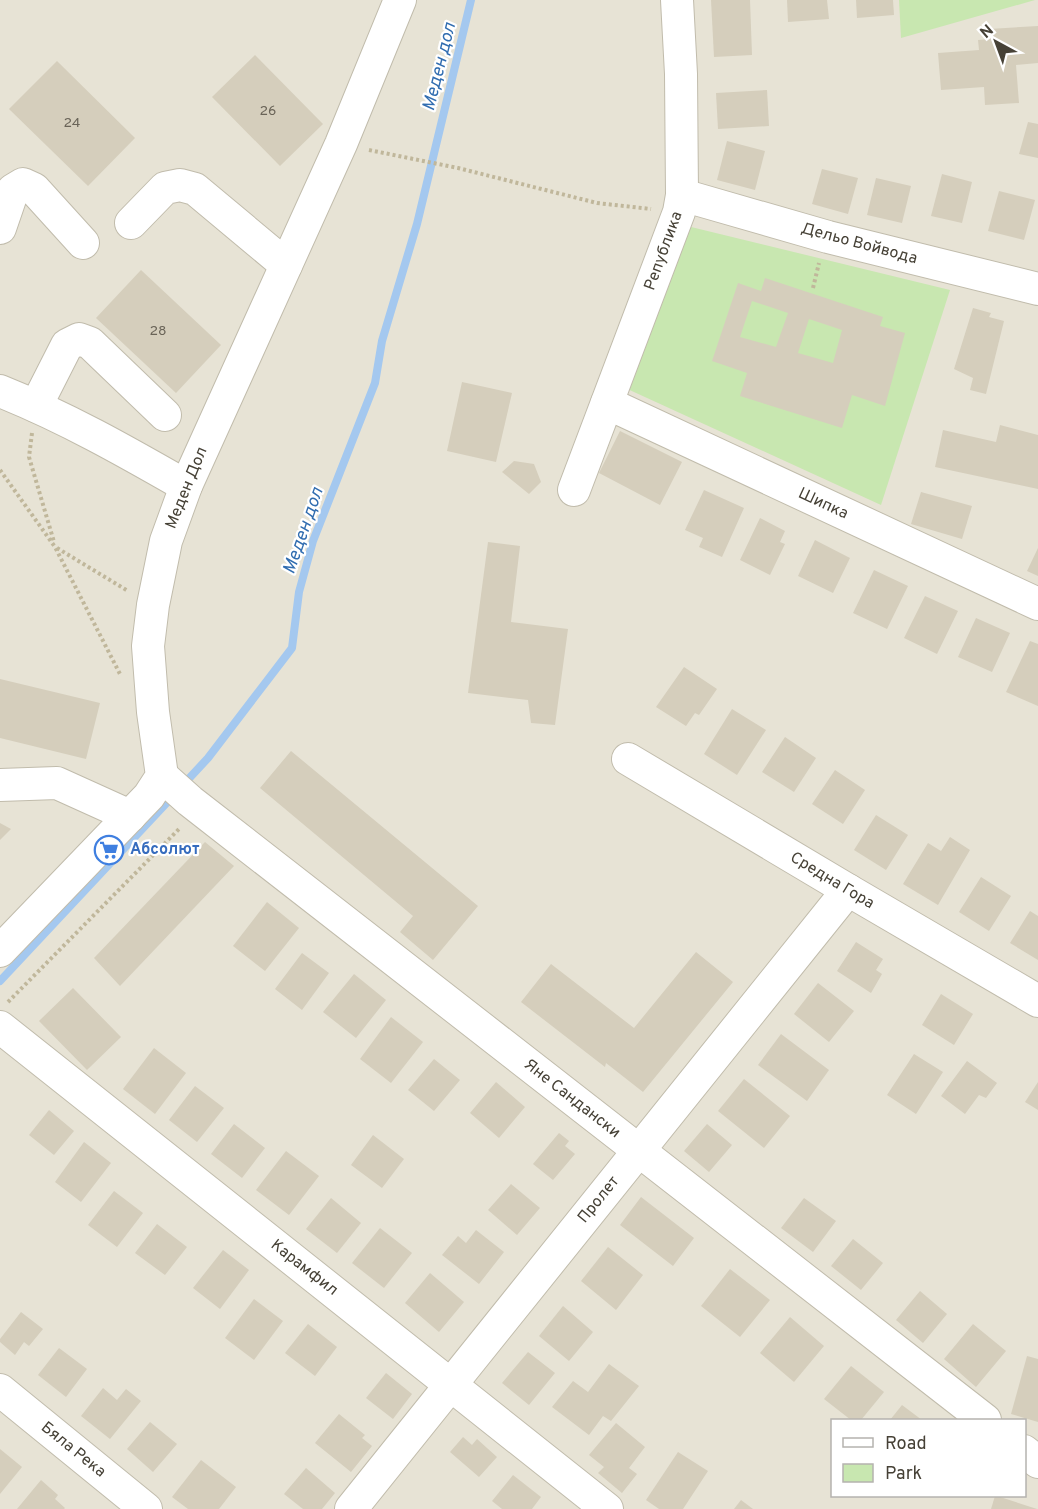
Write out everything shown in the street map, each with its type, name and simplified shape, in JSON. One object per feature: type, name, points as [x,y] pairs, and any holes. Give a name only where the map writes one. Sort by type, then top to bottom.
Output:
[{"type":"street","name":"Меден Дол","points":[[181,793],[153,712],[148,646],[153,605],[166,541],[186,486],[341,144],[400,0]]},
{"type":"street","name":"Република","points":[[574,490],[681,204],[681,74],[677,0]]},
{"type":"street","points":[[0,228],[13,190],[23,184],[33,189],[83,243]]},
{"type":"street","points":[[131,223],[165,188],[180,185],[195,189],[286,265]]},
{"type":"street","name":"Дельо Войвода","points":[[681,204],[828,237],[1038,289]]},
{"type":"street","points":[[36,406],[67,345],[79,339],[90,343],[165,415]]},
{"type":"street","points":[[0,391],[106,440],[186,486]]},
{"type":"street","name":"Шипка","points":[[607,403],[1038,604]]},
{"type":"street","name":"Средна Гора","points":[[628,759],[1038,1001]]},
{"type":"street","points":[[0,785],[57,783],[130,816]]},
{"type":"street","points":[[0,951],[149,796],[181,793]]},
{"type":"street","name":"Яне Сандански","points":[[181,793],[984,1419]]},
{"type":"street","name":"Пролет","points":[[351,1509],[848,890]]},
{"type":"street","name":"Карамфил","points":[[0,1027],[607,1509]]},
{"type":"street","name":"Бяла Река","points":[[0,1390],[146,1509]]},
{"type":"street","points":[[1026,1453],[1038,1462]]},
{"type":"path","points":[[341,144],[458,168],[597,203],[681,204]]},
{"type":"path","points":[[36,406],[29,457],[55,547],[153,605]]},
{"type":"path","points":[[0,470],[55,547],[123,681]]},
{"type":"path","points":[[0,1010],[181,793]]},
{"type":"shaded area","points":[[0,0],[1038,0],[1038,1509],[0,1509]]},
{"type":"green space","points":[[899,0],[1035,0],[901,38]]},
{"type":"green space","points":[[687,226],[950,290],[881,505],[623,387]]},
{"type":"building","points":[[711,0],[750,0],[752,55],[714,57]]},
{"type":"building","points":[[787,0],[827,0],[829,19],[788,22]]},
{"type":"building","points":[[856,0],[893,0],[894,15],[857,18]]},
{"type":"building","points":[[1038,26],[1038,63],[1016,65],[1019,103],[985,105],[984,87],[941,90],[938,53],[979,50],[978,40],[990,39],[989,29]]},
{"type":"building","points":[[255,55],[323,124],[280,166],[212,97]]},
{"type":"building","points":[[57,61],[135,138],[88,186],[9,109]]},
{"type":"building","points":[[767,90],[769,126],[718,129],[716,93]]},
{"type":"building","points":[[1028,122],[1038,124],[1038,158],[1019,154]]},
{"type":"building","points":[[727,141],[765,151],[755,190],[717,180]]},
{"type":"building","points":[[822,169],[858,178],[848,214],[812,204]]},
{"type":"building","points":[[942,174],[972,182],[962,223],[931,216]]},
{"type":"building","points":[[876,178],[911,186],[902,223],[867,215]]},
{"type":"building","points":[[999,191],[1035,200],[1024,240],[988,231]]},
{"type":"building","points":[[141,270],[221,345],[176,393],[96,318]]},
{"type":"building","points":[[765,278],[883,317],[880,326],[905,333],[885,406],[852,395],[842,428],[740,396],[747,373],[712,361],[738,283],[761,291]],"holes":[[[752,301],[788,313],[776,347],[740,337]],[[809,319],[842,330],[833,363],[798,353]]]},
{"type":"building","points":[[973,308],[991,313],[989,317],[1004,321],[986,394],[970,390],[973,378],[954,369]]},
{"type":"building","points":[[462,382],[512,393],[496,462],[447,451]]},
{"type":"building","points":[[1000,425],[1038,435],[1038,489],[935,467],[943,430],[996,442]]},
{"type":"building","points":[[620,431],[682,462],[660,505],[599,473]]},
{"type":"building","points":[[514,461],[534,464],[541,482],[529,494],[502,472]]},
{"type":"building","points":[[704,490],[744,508],[722,557],[699,547],[703,538],[685,530]]},
{"type":"building","points":[[921,492],[972,506],[962,539],[911,524]]},
{"type":"building","points":[[760,518],[785,531],[780,542],[785,544],[770,575],[740,560]]},
{"type":"building","points":[[815,540],[850,558],[833,593],[798,576]]},
{"type":"building","points":[[488,542],[520,546],[511,622],[568,629],[555,725],[531,723],[528,700],[468,693]]},
{"type":"building","points":[[1038,548],[1038,576],[1027,571]]},
{"type":"building","points":[[874,570],[908,586],[887,629],[853,613]]},
{"type":"building","points":[[925,596],[958,611],[937,654],[904,638]]},
{"type":"building","points":[[976,618],[1010,633],[992,672],[958,657]]},
{"type":"building","points":[[1030,641],[1038,644],[1038,706],[1006,692]]},
{"type":"building","points":[[684,667],[717,689],[699,715],[695,713],[686,726],[656,707]]},
{"type":"building","points":[[0,679],[100,703],[86,759],[0,738]]},
{"type":"building","points":[[732,709],[766,730],[737,775],[704,754]]},
{"type":"building","points":[[785,737],[816,758],[794,792],[762,772]]},
{"type":"building","points":[[291,751],[478,906],[433,960],[400,932],[413,916],[260,788]]},
{"type":"building","points":[[835,770],[865,790],[843,824],[812,804]]},
{"type":"building","points":[[876,815],[908,835],[886,870],[854,850]]},
{"type":"building","points":[[0,823],[11,829],[0,840]]},
{"type":"building","points":[[950,837],[970,850],[938,905],[903,884],[928,843],[941,851]]},
{"type":"building","points":[[205,842],[234,866],[120,986],[94,958]]},
{"type":"building","points":[[981,877],[1011,896],[989,931],[959,912]]},
{"type":"building","points":[[267,902],[299,928],[265,971],[233,946]]},
{"type":"building","points":[[1030,911],[1038,916],[1038,960],[1010,943]]},
{"type":"building","points":[[856,942],[883,959],[876,970],[882,974],[871,993],[837,971]]},
{"type":"building","points":[[696,952],[733,982],[643,1092],[606,1063],[605,1067],[521,1002],[551,964],[634,1028]]},
{"type":"building","points":[[302,953],[329,973],[302,1010],[275,989]]},
{"type":"building","points":[[354,974],[386,1000],[356,1038],[323,1012]]},
{"type":"building","points":[[818,983],[854,1011],[829,1042],[794,1014]]},
{"type":"building","points":[[73,988],[121,1037],[87,1070],[39,1021]]},
{"type":"building","points":[[941,994],[973,1014],[954,1045],[922,1025]]},
{"type":"building","points":[[391,1017],[423,1042],[391,1083],[360,1059]]},
{"type":"building","points":[[781,1034],[829,1070],[807,1101],[758,1065]]},
{"type":"building","points":[[154,1048],[186,1073],[155,1114],[123,1089]]},
{"type":"building","points":[[914,1054],[943,1072],[916,1114],[887,1095]]},
{"type":"building","points":[[434,1059],[460,1080],[434,1111],[408,1090]]},
{"type":"building","points":[[967,1061],[997,1083],[986,1098],[979,1095],[965,1114],[941,1096]]},
{"type":"building","points":[[744,1079],[790,1116],[764,1148],[718,1111]]},
{"type":"building","points":[[496,1082],[525,1107],[499,1138],[470,1113]]},
{"type":"building","points":[[1038,1082],[1038,1110],[1025,1102]]},
{"type":"building","points":[[195,1086],[224,1108],[197,1142],[169,1120]]},
{"type":"building","points":[[49,1110],[74,1131],[54,1155],[29,1135]]},
{"type":"building","points":[[234,1124],[265,1148],[242,1178],[211,1154]]},
{"type":"building","points":[[707,1124],[732,1145],[709,1172],[684,1151]]},
{"type":"building","points":[[559,1133],[569,1141],[565,1146],[575,1154],[553,1180],[533,1164]]},
{"type":"building","points":[[373,1135],[404,1159],[382,1188],[351,1165]]},
{"type":"building","points":[[84,1142],[111,1163],[81,1202],[55,1182]]},
{"type":"building","points":[[286,1151],[319,1176],[289,1215],[256,1190]]},
{"type":"building","points":[[511,1184],[540,1208],[517,1235],[488,1210]]},
{"type":"building","points":[[114,1191],[143,1213],[117,1247],[88,1225]]},
{"type":"building","points":[[641,1197],[694,1238],[673,1266],[620,1225]]},
{"type":"building","points":[[331,1198],[361,1223],[337,1253],[306,1229]]},
{"type":"building","points":[[804,1198],[836,1221],[813,1252],[781,1228]]},
{"type":"building","points":[[157,1224],[187,1247],[165,1275],[135,1253]]},
{"type":"building","points":[[380,1228],[412,1253],[384,1288],[352,1263]]},
{"type":"building","points":[[476,1230],[504,1252],[479,1284],[442,1255],[458,1236],[466,1243]]},
{"type":"building","points":[[853,1239],[883,1263],[861,1290],[831,1266]]},
{"type":"building","points":[[608,1247],[643,1275],[616,1310],[581,1281]]},
{"type":"building","points":[[223,1250],[249,1270],[220,1309],[193,1288]]},
{"type":"building","points":[[730,1269],[770,1300],[740,1337],[701,1306]]},
{"type":"building","points":[[430,1273],[464,1302],[439,1332],[405,1303]]},
{"type":"building","points":[[920,1291],[947,1314],[923,1343],[896,1320]]},
{"type":"building","points":[[254,1299],[283,1321],[254,1360],[225,1338]]},
{"type":"building","points":[[563,1306],[593,1332],[569,1361],[539,1336]]},
{"type":"building","points":[[21,1312],[43,1329],[29,1346],[24,1342],[15,1355],[0,1342],[0,1339]]},
{"type":"building","points":[[790,1317],[824,1346],[794,1382],[760,1353]]},
{"type":"building","points":[[308,1324],[337,1347],[315,1376],[285,1353]]},
{"type":"building","points":[[973,1324],[1006,1351],[976,1387],[944,1359]]},
{"type":"building","points":[[59,1348],[87,1369],[66,1397],[38,1375]]},
{"type":"building","points":[[528,1352],[555,1373],[529,1405],[502,1383]]},
{"type":"building","points":[[1027,1356],[1038,1359],[1038,1422],[1011,1414]]},
{"type":"building","points":[[609,1364],[639,1386],[611,1421],[603,1416],[589,1435],[552,1407],[573,1381],[588,1392]]},
{"type":"building","points":[[851,1366],[884,1392],[862,1419],[850,1419],[824,1399]]},
{"type":"building","points":[[386,1373],[412,1394],[393,1419],[366,1398]]},
{"type":"building","points":[[103,1388],[117,1400],[126,1389],[141,1401],[110,1439],[81,1416]]},
{"type":"building","points":[[902,1405],[921,1419],[891,1419]]},
{"type":"building","points":[[339,1414],[365,1435],[362,1438],[372,1446],[351,1472],[315,1443]]},
{"type":"building","points":[[150,1422],[177,1444],[153,1472],[127,1449]]},
{"type":"building","points":[[616,1423],[645,1447],[629,1468],[637,1474],[622,1493],[598,1473],[604,1467],[589,1455]]},
{"type":"building","points":[[463,1437],[472,1445],[477,1439],[497,1457],[479,1477],[450,1452]]},
{"type":"building","points":[[0,1449],[22,1467],[0,1494]]},
{"type":"building","points":[[678,1452],[708,1471],[683,1509],[659,1509],[646,1500]]},
{"type":"building","points":[[201,1460],[236,1487],[219,1509],[188,1509],[172,1497]]},
{"type":"building","points":[[306,1468],[335,1493],[322,1509],[303,1509],[284,1494]]},
{"type":"building","points":[[513,1475],[541,1497],[532,1509],[502,1509],[492,1501]]},
{"type":"building","points":[[41,1480],[58,1495],[55,1499],[65,1508],[17,1509]]},
{"type":"building","points":[[995,1497],[1000,1497],[1037,1509],[991,1509]]},
{"type":"building","points":[[741,1500],[753,1509],[734,1509]]},
{"type":"waterway","name":"Меден дол","points":[[182,786],[208,758],[292,648],[299,592],[313,541],[375,383],[382,341],[417,224],[471,0]]},
{"type":"waterway","name":"Меден дол","points":[[0,981],[174,795]]},
{"type":"place","name":"Абсолют","points":[[109,850]]}]
